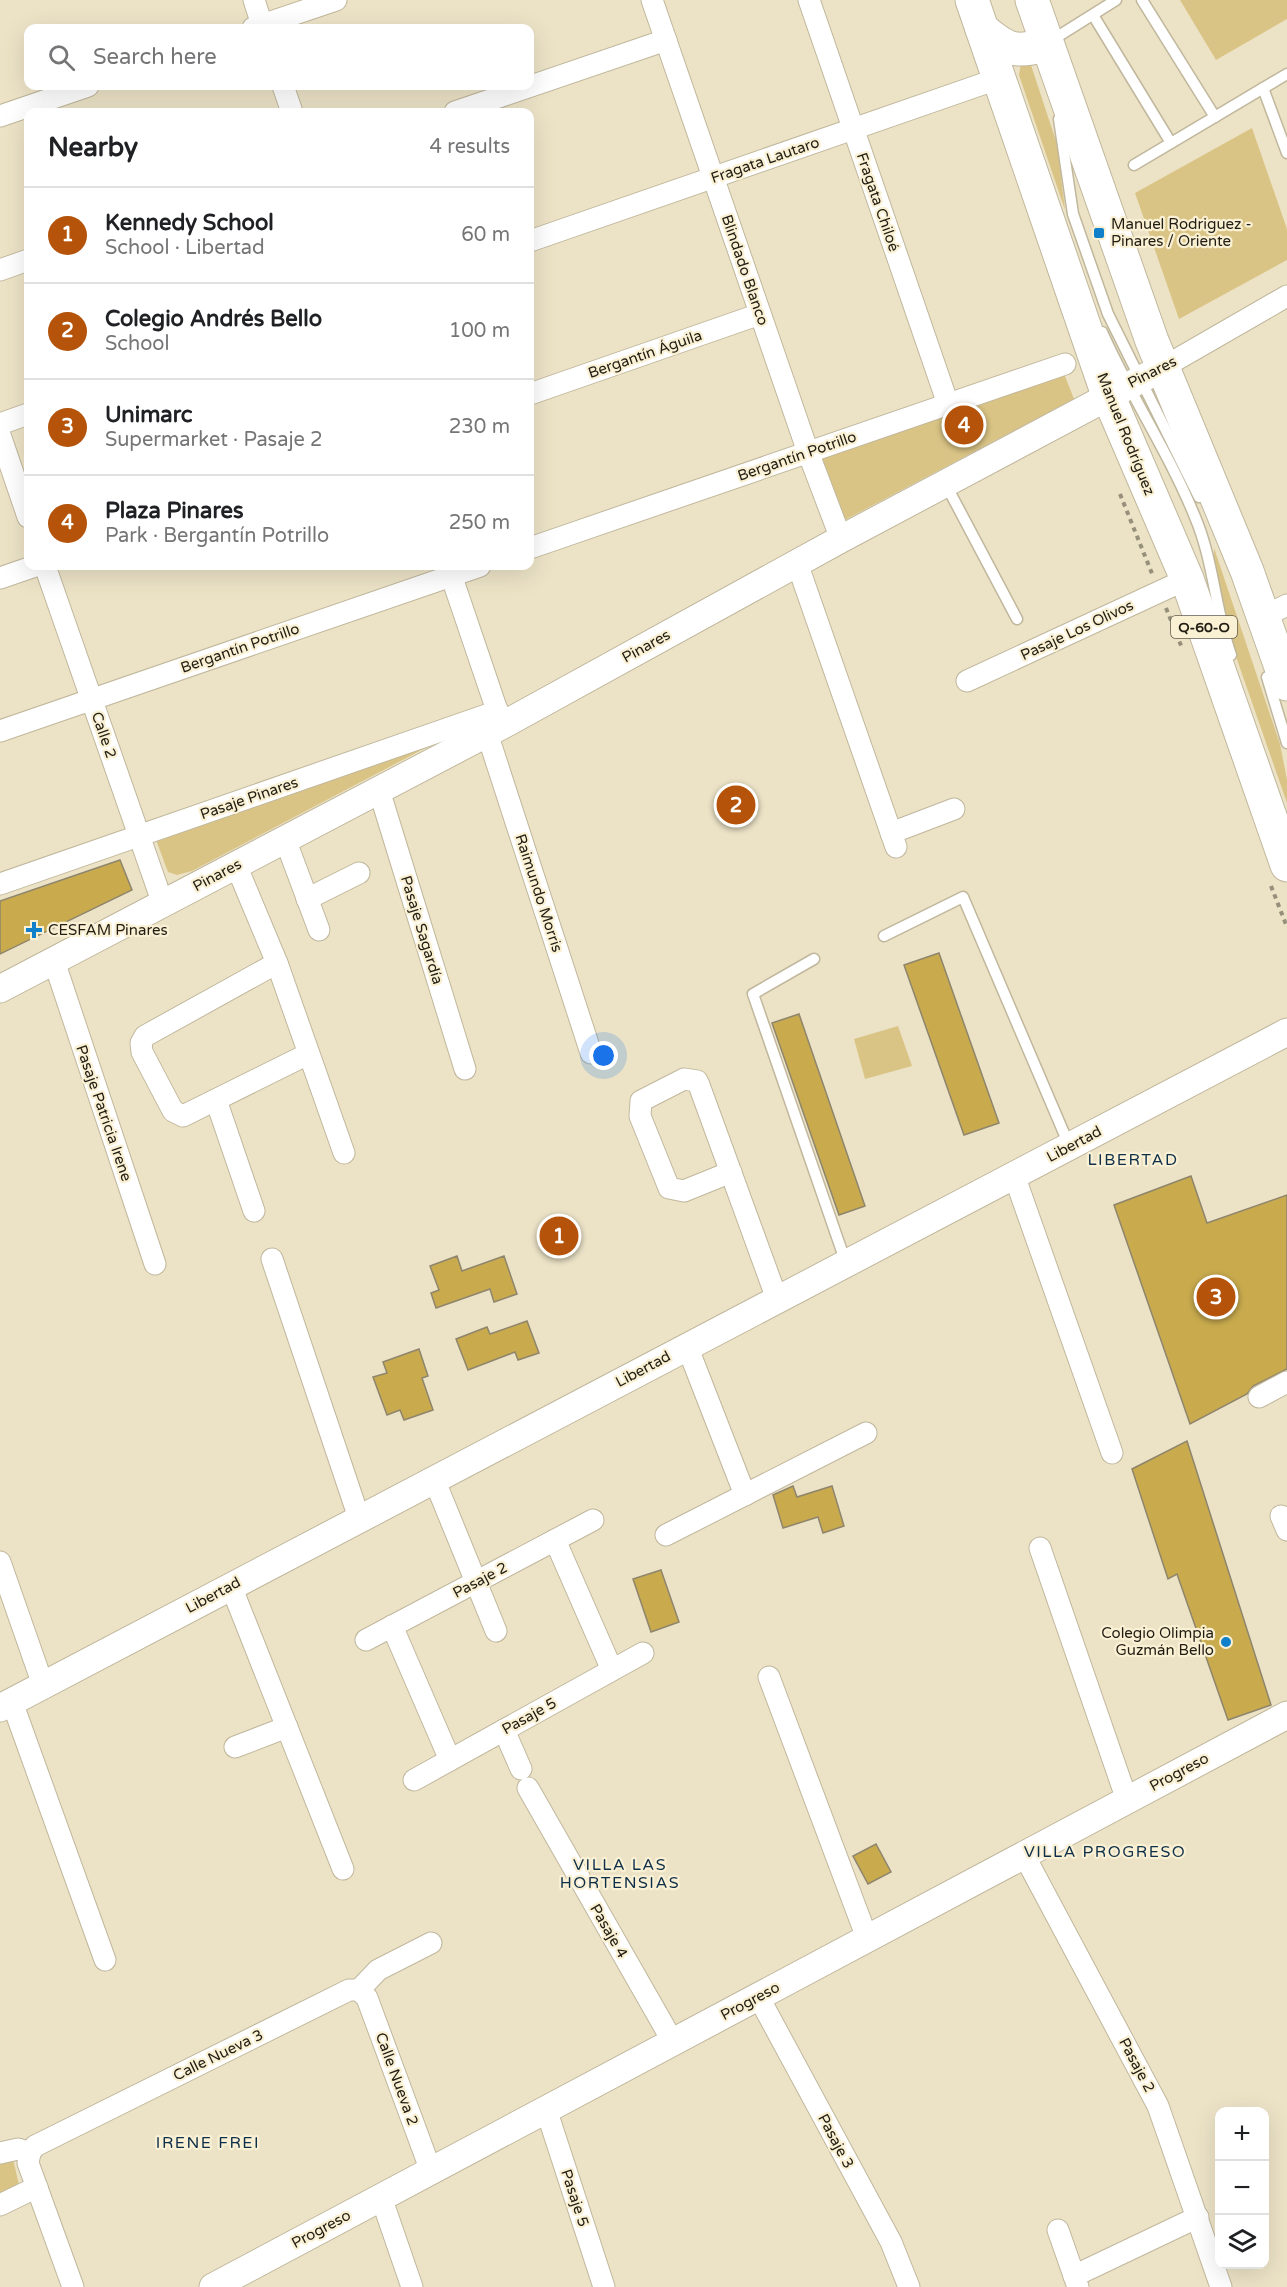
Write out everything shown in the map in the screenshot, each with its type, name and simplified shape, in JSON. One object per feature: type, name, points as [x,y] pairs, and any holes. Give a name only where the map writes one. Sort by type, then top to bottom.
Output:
[{"type":"main road","name":"Manuel Rodríguez","points":[[1032,0],[1047,44],[1187,579],[1287,865]]},
{"type":"main road","name":"Manuel Rodríguez","points":[[977,14],[1135,382],[1231,530],[1275,611],[1287,684]]},
{"type":"main road","points":[[977,14],[997,42],[1014,50],[1028,50],[1047,44]]},
{"type":"street","points":[[254,0],[259,24]]},
{"type":"street","points":[[268,24],[336,0]]},
{"type":"street","name":"Blindado Blanco","points":[[652,0],[808,452],[841,539]]},
{"type":"street","name":"Fragata Chiloé","points":[[809,0],[948,404]]},
{"type":"street","points":[[534,85],[666,40]]},
{"type":"street","name":"Fragata Lautaro","points":[[534,240],[1005,76]]},
{"type":"street","points":[[0,116],[76,90]]},
{"type":"street","points":[[284,90],[291,108]]},
{"type":"street","points":[[467,108],[519,90]]},
{"type":"street","points":[[0,270],[24,261]]},
{"type":"street","name":"Pinares","points":[[0,989],[379,790],[496,723],[1135,382],[1287,296]]},
{"type":"street","name":"Bergantín Águila","points":[[534,393],[760,314]]},
{"type":"street","name":"Bergantín Potrillo","points":[[534,548],[1065,364]]},
{"type":"street","points":[[0,424],[24,415]]},
{"type":"street","points":[[0,435],[24,505]]},
{"type":"street","points":[[797,563],[893,840],[954,809]]},
{"type":"street","points":[[0,578],[24,570]]},
{"type":"street","name":"Calle 2","points":[[46,570],[163,904]]},
{"type":"street","name":"Bergantín Potrillo","points":[[0,731],[449,570]]},
{"type":"street","name":"Raimundo Morris","points":[[449,570],[496,723],[591,1053]]},
{"type":"street","name":"Pasaje Los Olivos","points":[[968,681],[1187,579]]},
{"type":"street","name":"Pasaje Pinares","points":[[0,884],[139,836],[496,723]]},
{"type":"street","name":"Pasaje Sagardía","points":[[379,790],[465,1069]]},
{"type":"street","points":[[285,839],[319,930]]},
{"type":"street","points":[[236,865],[277,963],[344,1153]]},
{"type":"street","points":[[307,899],[359,873]]},
{"type":"street","name":"Pasaje Patricia Irene","points":[[54,961],[155,1264]]},
{"type":"street","points":[[277,963],[145,1036],[141,1043],[142,1052],[176,1113],[186,1115],[308,1054]]},
{"type":"street","name":"Libertad","points":[[6,1705],[1287,1032]]},
{"type":"street","points":[[731,1172],[684,1191],[669,1188],[640,1116],[641,1101],[684,1079],[697,1081],[731,1172],[777,1299]]},
{"type":"street","points":[[216,1100],[254,1211]]},
{"type":"street","points":[[1014,1175],[1112,1453]]},
{"type":"street","points":[[272,1259],[359,1518]]},
{"type":"street","points":[[687,1346],[745,1495]]},
{"type":"street","points":[[1258,1397],[1287,1382]]},
{"type":"street","points":[[666,1535],[866,1433]]},
{"type":"street","points":[[434,1479],[496,1631]]},
{"type":"street","name":"Pasaje 2","points":[[366,1640],[593,1521]]},
{"type":"street","points":[[555,1540],[612,1670]]},
{"type":"street","points":[[1040,1548],[1127,1800]]},
{"type":"street","points":[[0,1562],[43,1685]]},
{"type":"street","points":[[231,1586],[343,1869]]},
{"type":"street","points":[[392,1626],[450,1760]]},
{"type":"street","name":"Pasaje 5","points":[[414,1780],[644,1653]]},
{"type":"street","points":[[770,1677],[867,1938]]},
{"type":"street","points":[[6,1705],[105,1960]]},
{"type":"street","name":"Progreso","points":[[213,2287],[1127,1800],[1284,1724]]},
{"type":"street","points":[[235,1747],[287,1727]]},
{"type":"street","name":"Pasaje 4","points":[[504,1730],[524,1779],[673,2042]]},
{"type":"street","name":"Pasaje 2","points":[[1024,1855],[1158,2106],[1221,2287]]},
{"type":"street","name":"Calle Nueva 3","points":[[30,2153],[39,2144],[338,1995],[349,1990],[359,1990],[378,1970],[431,1943]]},
{"type":"street","name":"Calle Nueva 2","points":[[359,1990],[367,1998],[431,2171]]},
{"type":"street","name":"Pasaje 3","points":[[758,1996],[891,2242],[909,2287]]},
{"type":"street","name":"Pasaje 5","points":[[546,2109],[604,2287]]},
{"type":"street","points":[[0,2153],[18,2149],[30,2153],[28,2163],[72,2287]]},
{"type":"street","points":[[0,2205],[37,2187]]},
{"type":"street","points":[[381,2197],[412,2287]]},
{"type":"street","points":[[1058,2230],[1076,2282],[1198,2217]]},
{"type":"lane","points":[[1047,44],[1116,0]]},
{"type":"lane","points":[[1142,0],[1215,117]]},
{"type":"lane","points":[[1093,15],[1171,143]]},
{"type":"lane","points":[[1134,165],[1287,74]]},
{"type":"lane","points":[[1263,88],[1287,153]]},
{"type":"lane","points":[[1061,216],[1076,260]]},
{"type":"lane","points":[[1084,282],[1103,333],[1135,382],[1207,515]]},
{"type":"lane","points":[[1135,382],[1200,530],[1223,630],[1234,665]]},
{"type":"lane","points":[[945,483],[1017,619]]},
{"type":"lane","points":[[1262,662],[1287,743]]},
{"type":"lane","points":[[884,936],[963,897],[1070,1146]]},
{"type":"lane","points":[[814,959],[753,994],[846,1263]]},
{"type":"shaded area","points":[[1180,0],[1287,0],[1287,19],[1216,60]]},
{"type":"shaded area","points":[[1030,62],[1057,144],[1065,210],[1019,75],[1021,63]]},
{"type":"shaded area","points":[[1252,128],[1287,229],[1287,260],[1179,319],[1135,193]]},
{"type":"shaded area","points":[[1063,371],[1074,399],[839,523],[820,468],[822,456]]},
{"type":"shaded area","points":[[1214,548],[1280,744],[1287,780],[1287,803],[1233,648],[1214,562]]},
{"type":"shaded area","points":[[450,735],[192,871],[177,875],[168,872],[155,837]]},
{"type":"shaded area","points":[[898,1026],[912,1066],[865,1079],[854,1039]]},
{"type":"shaded area","points":[[9,2142],[23,2202],[0,2214],[0,2147]]},
{"type":"building","name":"CESFAM Pinares","points":[[120,860],[132,890],[0,954],[0,901]]},
{"type":"building","points":[[939,953],[999,1123],[964,1135],[904,965]]},
{"type":"building","points":[[799,1014],[865,1206],[839,1215],[772,1023]]},
{"type":"building","points":[[1191,1176],[1207,1223],[1287,1195],[1287,1369],[1253,1386],[1247,1394],[1190,1424],[1114,1205]]},
{"type":"building","points":[[457,1256],[462,1271],[504,1256],[517,1294],[494,1302],[490,1289],[436,1308],[431,1293],[439,1290],[430,1266]]},
{"type":"building","points":[[527,1321],[539,1353],[518,1360],[515,1352],[468,1370],[456,1339],[487,1327],[490,1334]]},
{"type":"building","points":[[419,1349],[428,1376],[422,1378],[433,1410],[404,1420],[400,1410],[387,1415],[373,1377],[387,1373],[383,1362]]},
{"type":"building","name":"Colegio Olimpia Guzmán Bello","points":[[1187,1441],[1271,1705],[1228,1720],[1177,1574],[1168,1579],[1132,1469]]},
{"type":"building","points":[[793,1486],[797,1497],[832,1486],[844,1526],[823,1533],[818,1517],[783,1528],[773,1495]]},
{"type":"building","points":[[661,1570],[679,1622],[651,1632],[633,1579]]},
{"type":"building","points":[[876,1844],[891,1872],[868,1884],[853,1856]]},
{"type":"place","name":"Manuel Rodriguez - Pinares / Oriente","points":[[1099,233]]},
{"type":"place","name":"Plaza Pinares","points":[[964,425]]},
{"type":"place","name":"Colegio Andrés Bello","points":[[736,805]]},
{"type":"place","name":"CESFAM Pinares","points":[[34,930]]},
{"type":"place","name":"Kennedy School","points":[[559,1236]]},
{"type":"place","name":"Unimarc","points":[[1216,1297]]},
{"type":"place","name":"Colegio Olimpia Guzmán Bello","points":[[1226,1642]]},
{"type":"district","name":"LIBERTAD","points":[[1133,1160]]},
{"type":"district","name":"VILLA PROGRESO","points":[[1105,1852]]},
{"type":"district","name":"VILLA LAS HORTENSIAS","points":[[620,1874]]},
{"type":"district","name":"IRENE FREI","points":[[208,2143]]}]
